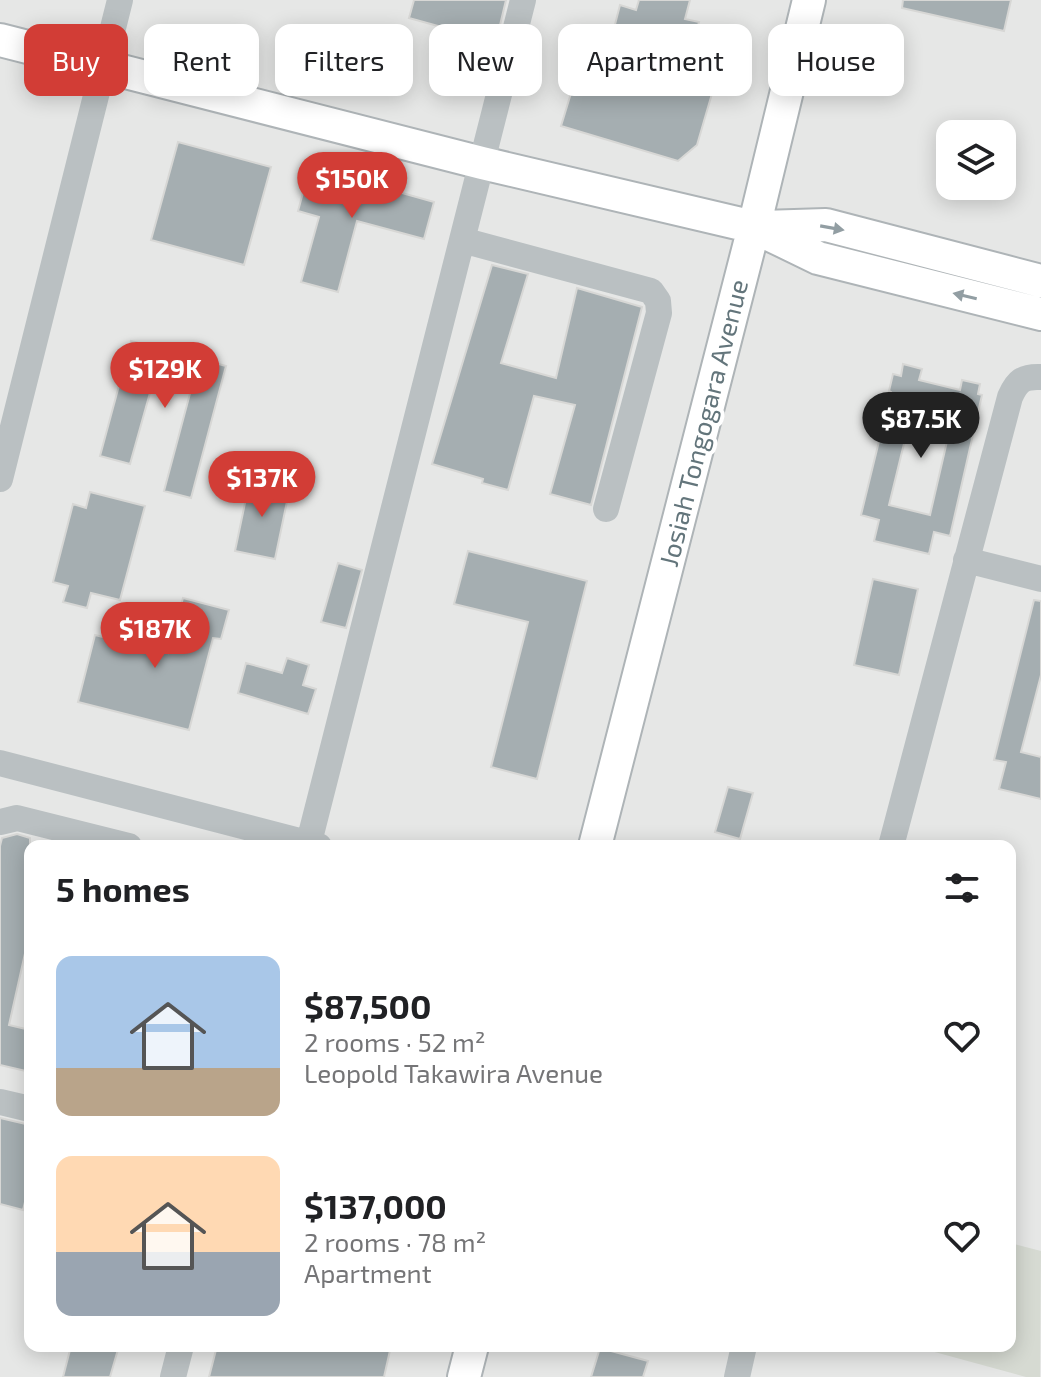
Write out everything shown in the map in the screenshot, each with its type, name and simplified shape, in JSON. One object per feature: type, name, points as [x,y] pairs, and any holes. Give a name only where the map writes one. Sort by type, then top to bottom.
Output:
[{"type":"main road","name":"Josiah Tongogara Avenue","points":[[597,840],[809,0]]},
{"type":"main road","points":[[0,40],[24,46]]},
{"type":"main road","points":[[128,73],[482,163],[754,227],[818,258],[1041,314]]},
{"type":"main road","points":[[754,227],[826,225],[1041,281]]},
{"type":"main road","points":[[464,1377],[470,1352]]},
{"type":"street","points":[[114,24],[120,0]]},
{"type":"street","points":[[313,840],[523,0]]},
{"type":"street","points":[[0,479],[97,96]]},
{"type":"street","points":[[462,240],[651,291],[658,301],[659,313],[606,509]]},
{"type":"street","points":[[893,840],[1010,397],[1015,385],[1024,378],[1041,377]]},
{"type":"street","points":[[966,560],[1041,579]]},
{"type":"street","points":[[0,763],[293,840]]},
{"type":"street","points":[[0,822],[17,818],[105,840]]},
{"type":"street","points":[[0,1102],[24,1108]]},
{"type":"street","points":[[173,1377],[179,1352]]},
{"type":"street","points":[[737,1377],[743,1352]]},
{"type":"shaded area","points":[[0,0],[1041,0],[1041,1377],[0,1377]]},
{"type":"shaded area","points":[[1016,1245],[1041,1251],[1040,1377],[1026,1377],[935,1352],[1016,1352]]},
{"type":"building","points":[[414,0],[506,0],[500,24],[431,24],[409,18]]},
{"type":"building","points":[[639,0],[690,0],[685,19],[699,22],[615,24],[620,5],[636,10]]},
{"type":"building","points":[[903,0],[1011,0],[1004,31],[902,8]]},
{"type":"building","points":[[570,96],[711,96],[697,145],[678,161],[561,126]]},
{"type":"building","points":[[178,142],[271,167],[244,265],[151,240]]},
{"type":"building","points":[[310,167],[434,202],[424,239],[357,221],[338,292],[301,282],[319,217],[298,211]]},
{"type":"building","points":[[492,265],[528,274],[501,363],[556,378],[577,288],[642,307],[591,505],[550,494],[575,405],[534,396],[508,490],[432,464]]},
{"type":"building","points":[[131,341],[226,366],[191,498],[164,491],[192,386],[155,375],[130,464],[100,456]]},
{"type":"building","points":[[903,364],[922,369],[919,380],[960,390],[962,380],[980,384],[978,394],[982,395],[950,536],[934,532],[929,554],[874,541],[879,520],[861,515],[893,374],[901,376]],"holes":[[[911,415],[951,424],[930,515],[889,505]]]},
{"type":"building","points":[[250,479],[290,487],[275,559],[235,551]]},
{"type":"building","points":[[90,492],[145,506],[120,600],[91,593],[87,608],[63,602],[68,586],[53,582],[73,504],[86,508]]},
{"type":"building","points":[[468,551],[587,581],[537,779],[491,767],[528,622],[454,604]]},
{"type":"building","points":[[338,563],[362,570],[346,628],[321,622]]},
{"type":"building","points":[[873,579],[918,589],[899,675],[854,665]]},
{"type":"building","points":[[183,598],[229,610],[221,639],[213,638],[189,730],[78,702],[95,635],[168,653]]},
{"type":"building","points":[[1034,600],[1041,601],[1041,675],[1021,752],[1041,757],[1041,799],[999,789],[1006,762],[994,760]]},
{"type":"building","points":[[287,658],[309,665],[303,685],[316,689],[308,714],[238,693],[246,663],[282,673]]},
{"type":"building","points":[[728,787],[753,793],[740,839],[715,832]]},
{"type":"building","points":[[17,834],[30,838],[24,840],[24,958],[9,1025],[24,1029],[24,1071],[0,1065],[2,838]]},
{"type":"building","points":[[0,1118],[24,1124],[24,1206],[23,1210],[0,1204]]},
{"type":"building","points":[[69,1352],[117,1352],[110,1377],[63,1377]]},
{"type":"building","points":[[215,1352],[390,1352],[384,1377],[209,1377]]},
{"type":"building","points":[[599,1352],[615,1352],[648,1361],[643,1377],[591,1377]]}]
